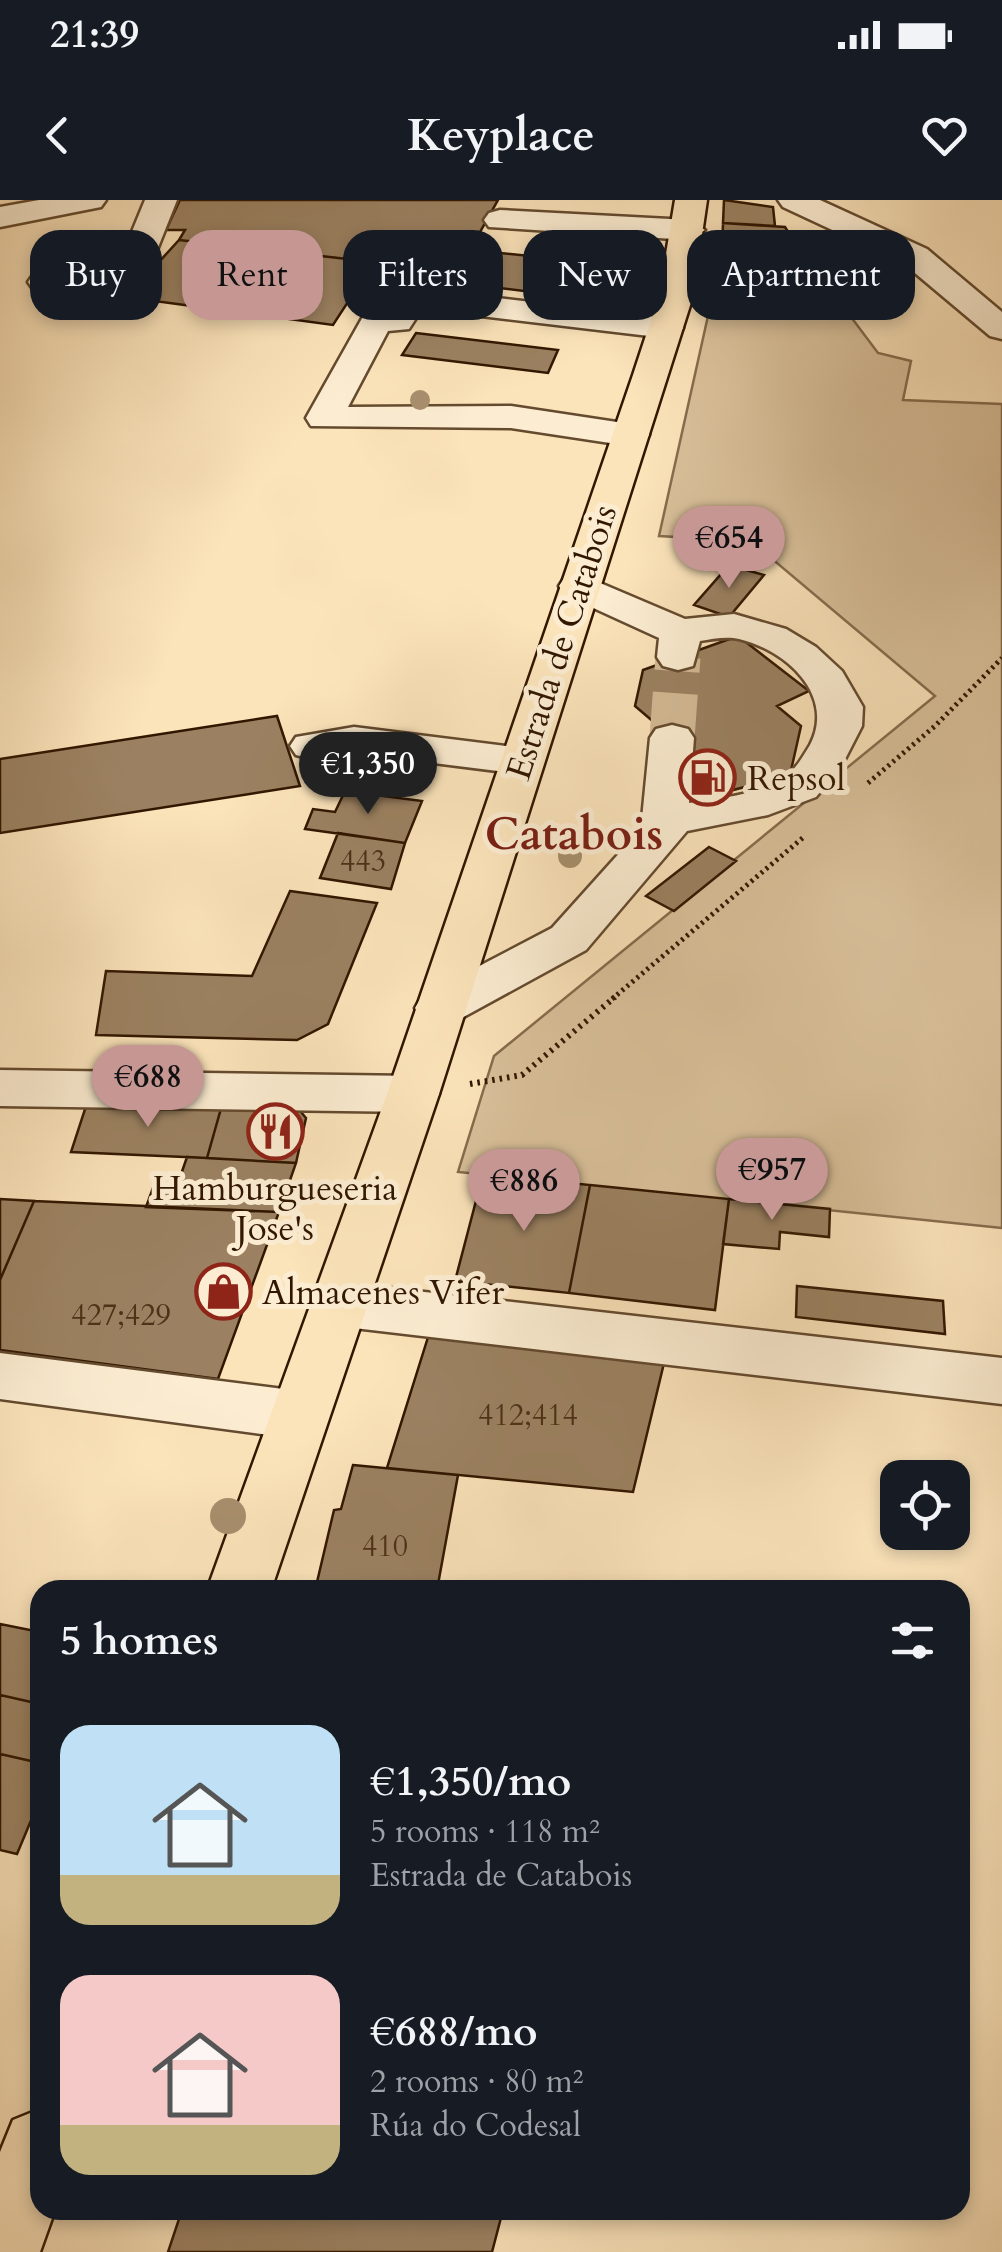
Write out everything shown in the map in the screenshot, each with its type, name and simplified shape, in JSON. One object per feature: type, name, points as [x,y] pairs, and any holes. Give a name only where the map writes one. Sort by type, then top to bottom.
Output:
[{"type":"main road","name":"Estrada de Catabois","points":[[242,1580],[413,1094],[666,328],[690,215]]},
{"type":"main road","points":[[0,2252],[30,2173]]},
{"type":"street","points":[[0,216],[90,200]]},
{"type":"street","points":[[149,230],[161,200]]},
{"type":"street","points":[[794,200],[915,256],[1002,329]]},
{"type":"street","points":[[500,220],[690,215]]},
{"type":"street","points":[[630,435],[512,417],[324,418],[377,320],[397,322],[412,298],[666,328]]},
{"type":"street","points":[[579,586],[679,644],[716,625],[745,628],[790,650],[827,680],[842,708],[841,727],[824,760],[803,785],[764,802],[665,820]]},
{"type":"street","points":[[440,1008],[569,939],[664,832],[672,738]]},
{"type":"street","points":[[312,746],[354,740],[521,761]]},
{"type":"street","points":[[0,1088],[413,1094]]},
{"type":"street","points":[[337,1304],[1002,1381]]},
{"type":"street","points":[[0,1376],[300,1415]]},
{"type":"path","points":[[862,788],[936,726],[1002,658]]},
{"type":"path","points":[[413,1094],[522,1075],[818,826]]},
{"type":"shaded area","points":[[707,320],[853,320],[878,353],[911,361],[903,400],[1002,404],[1002,1228],[458,1172],[494,1056],[935,696],[751,541],[659,536]]},
{"type":"building","points":[[180,200],[498,200],[481,230],[343,230],[343,259],[323,256],[323,230],[166,230]]},
{"type":"building","points":[[724,200],[773,207],[775,226],[723,223]]},
{"type":"building","points":[[723,223],[787,230],[723,230]]},
{"type":"building","points":[[182,240],[182,305],[162,302],[162,259]]},
{"type":"building","points":[[503,253],[523,255],[523,291],[503,288]]},
{"type":"building","points":[[323,256],[343,259],[343,310],[333,325],[296,320],[323,320]]},
{"type":"building","points":[[416,333],[558,350],[548,373],[402,355]]},
{"type":"building","points":[[729,565],[764,575],[729,617],[694,605]]},
{"type":"building","points":[[738,636],[809,691],[777,706],[801,726],[790,775],[733,790],[635,706],[643,670]]},
{"type":"building","points":[[277,716],[300,786],[0,833],[0,759]]},
{"type":"building","points":[[345,791],[422,801],[405,843],[305,829],[313,809],[335,812]]},
{"type":"building","points":[[338,833],[405,843],[391,889],[320,878]]},
{"type":"building","points":[[709,847],[736,861],[674,911],[646,896]]},
{"type":"building","points":[[290,891],[377,903],[328,1024],[297,1040],[96,1035],[106,971],[252,976]]},
{"type":"building","points":[[87,1103],[222,1105],[207,1158],[71,1152]]},
{"type":"building","points":[[222,1105],[295,1105],[306,1118],[296,1163],[207,1158]]},
{"type":"building","points":[[187,1157],[296,1163],[279,1212],[146,1207],[154,1185],[177,1186]]},
{"type":"building","points":[[483,1174],[590,1185],[569,1293],[455,1281]]},
{"type":"building","points":[[590,1185],[729,1199],[715,1310],[569,1293]]},
{"type":"building","points":[[0,1199],[34,1201],[0,1280]]},
{"type":"building","points":[[729,1199],[830,1209],[829,1237],[780,1232],[779,1249],[723,1244]]},
{"type":"building","points":[[34,1201],[279,1212],[218,1379],[0,1350],[0,1280]]},
{"type":"building","points":[[797,1286],[943,1301],[945,1334],[796,1317]]},
{"type":"building","points":[[429,1334],[664,1363],[633,1492],[387,1468]]},
{"type":"building","points":[[353,1465],[458,1475],[439,1580],[317,1580],[334,1510],[341,1509]]},
{"type":"building","points":[[0,1624],[30,1630],[30,1702],[0,1695]]},
{"type":"building","points":[[0,1695],[30,1702],[30,1761],[0,1754]]},
{"type":"building","points":[[0,1754],[30,1761],[30,1823],[17,1854],[0,1850]]},
{"type":"building","points":[[179,2220],[500,2220],[492,2252],[168,2252]]},
{"type":"tunnel","points":[[672,738],[678,657]]},
{"type":"place","name":"Repsol","points":[[708,778]]},
{"type":"place","name":"Hamburgueseria Jose's","points":[[275,1132]]},
{"type":"place","name":"Almacenes Vifer","points":[[223,1292]]},
{"type":"district","name":"Catabois","points":[[574,833]]}]
